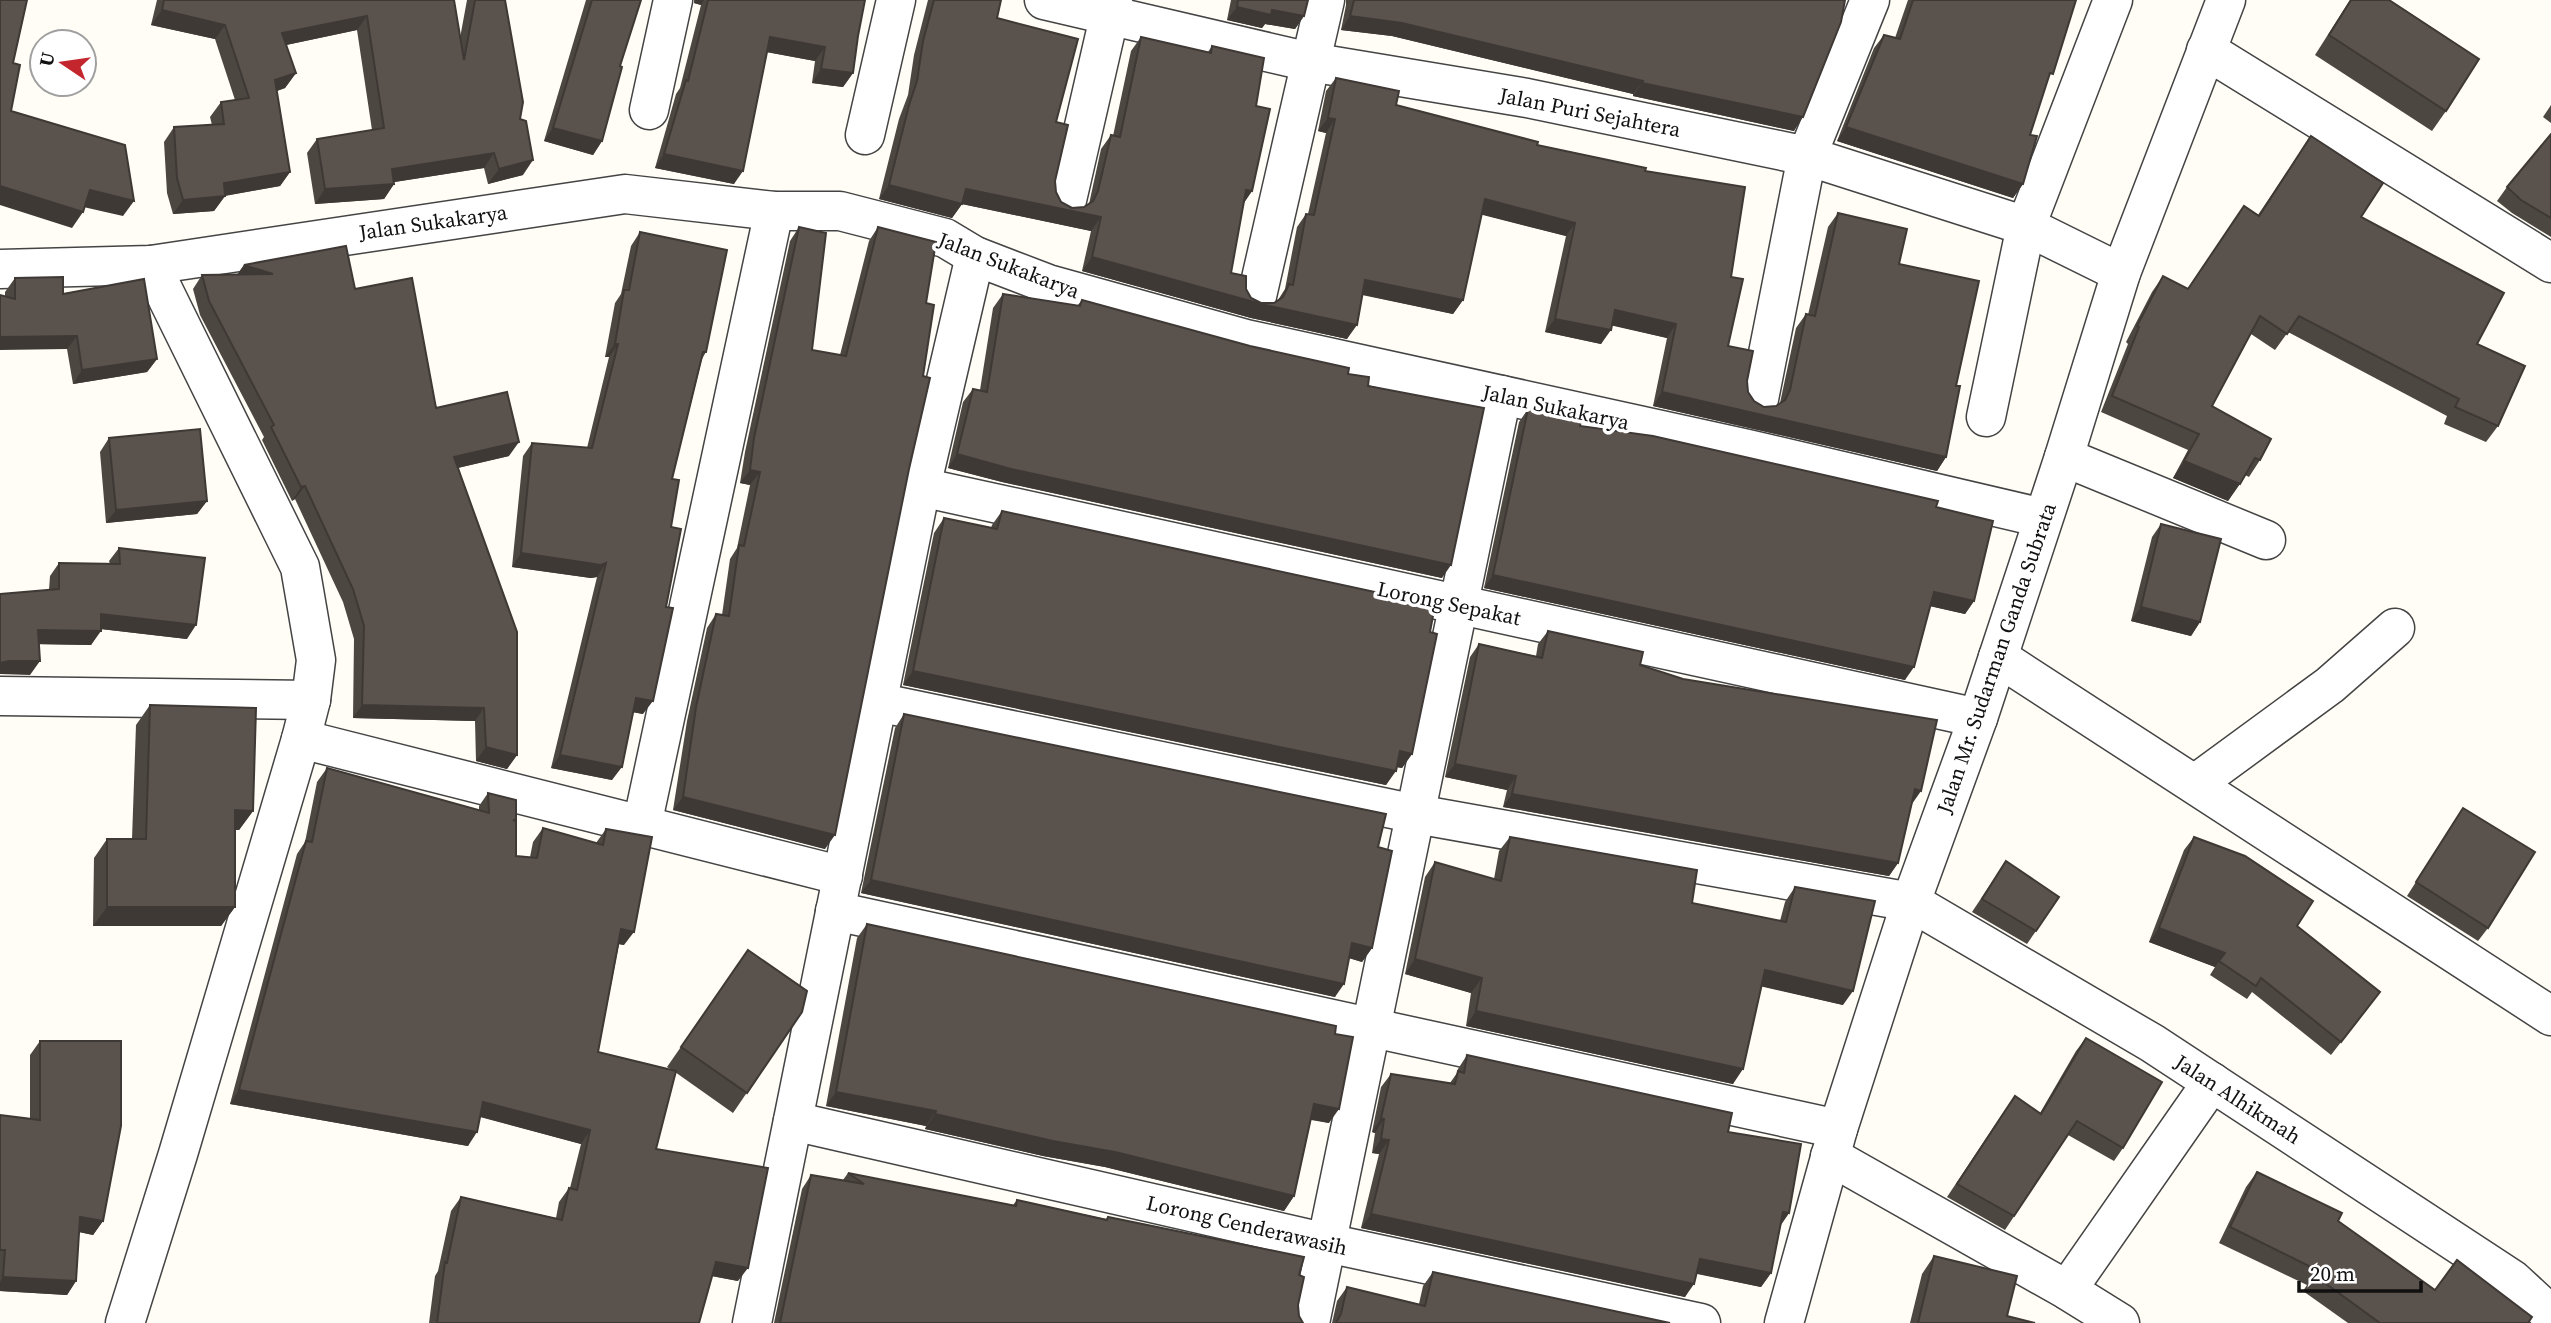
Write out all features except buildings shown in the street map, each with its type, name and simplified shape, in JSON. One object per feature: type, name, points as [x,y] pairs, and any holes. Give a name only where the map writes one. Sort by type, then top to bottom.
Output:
[{"type":"street","points":[[649,110],[673,0]]},
{"type":"street","points":[[864,135],[896,0]]},
{"type":"street","name":"Jalan Puri Sejahtera","points":[[1044,0],[1112,8],[1310,62],[1527,98],[1807,156],[2026,226],[2121,273]]},
{"type":"street","points":[[1257,296],[1325,0]]},
{"type":"street","points":[[1759,399],[1807,156],[1870,0]]},
{"type":"street","points":[[1986,417],[2026,226],[2113,0]]},
{"type":"street","name":"Jalan Mr. Sudarman Ganda Subrata","points":[[1784,1323],[1834,1142],[1911,902],[1978,718],[2121,273],[2226,0]]},
{"type":"street","points":[[1067,200],[1112,8]]},
{"type":"street","points":[[2206,50],[2551,263]]},
{"type":"street","name":"Jalan Sukakarya","points":[[0,269],[151,264],[625,194],[774,211],[840,211],[945,238],[975,256],[1048,284],[1246,339],[1748,449],[2043,518]]},
{"type":"street","points":[[642,825],[774,211]]},
{"type":"street","points":[[752,1323],[921,487],[975,256]]},
{"type":"street","points":[[125,1323],[301,739],[311,700],[316,660],[300,567],[151,264]]},
{"type":"street","points":[[1310,1323],[1502,396]]},
{"type":"street","points":[[2064,457],[2172,499],[2266,540]]},
{"type":"street","name":"Lorong Sepakat","points":[[921,487],[1978,718]]},
{"type":"street","points":[[2195,784],[2330,685],[2395,628]]},
{"type":"street","points":[[1998,657],[2551,1016]]},
{"type":"street","points":[[0,696],[311,700]]},
{"type":"street","points":[[877,702],[1416,814],[1911,902]]},
{"type":"street","points":[[301,739],[642,825],[839,893],[1371,1029],[1834,1142],[2120,1323]]},
{"type":"street","name":"Jalan Alhikmah","points":[[1911,902],[2152,1043],[2513,1280],[2551,1315]]},
{"type":"street","points":[[2067,1290],[2212,1082]]},
{"type":"street","name":"Lorong Cenderawasih","points":[[793,1121],[1327,1244],[1702,1323]]}]
